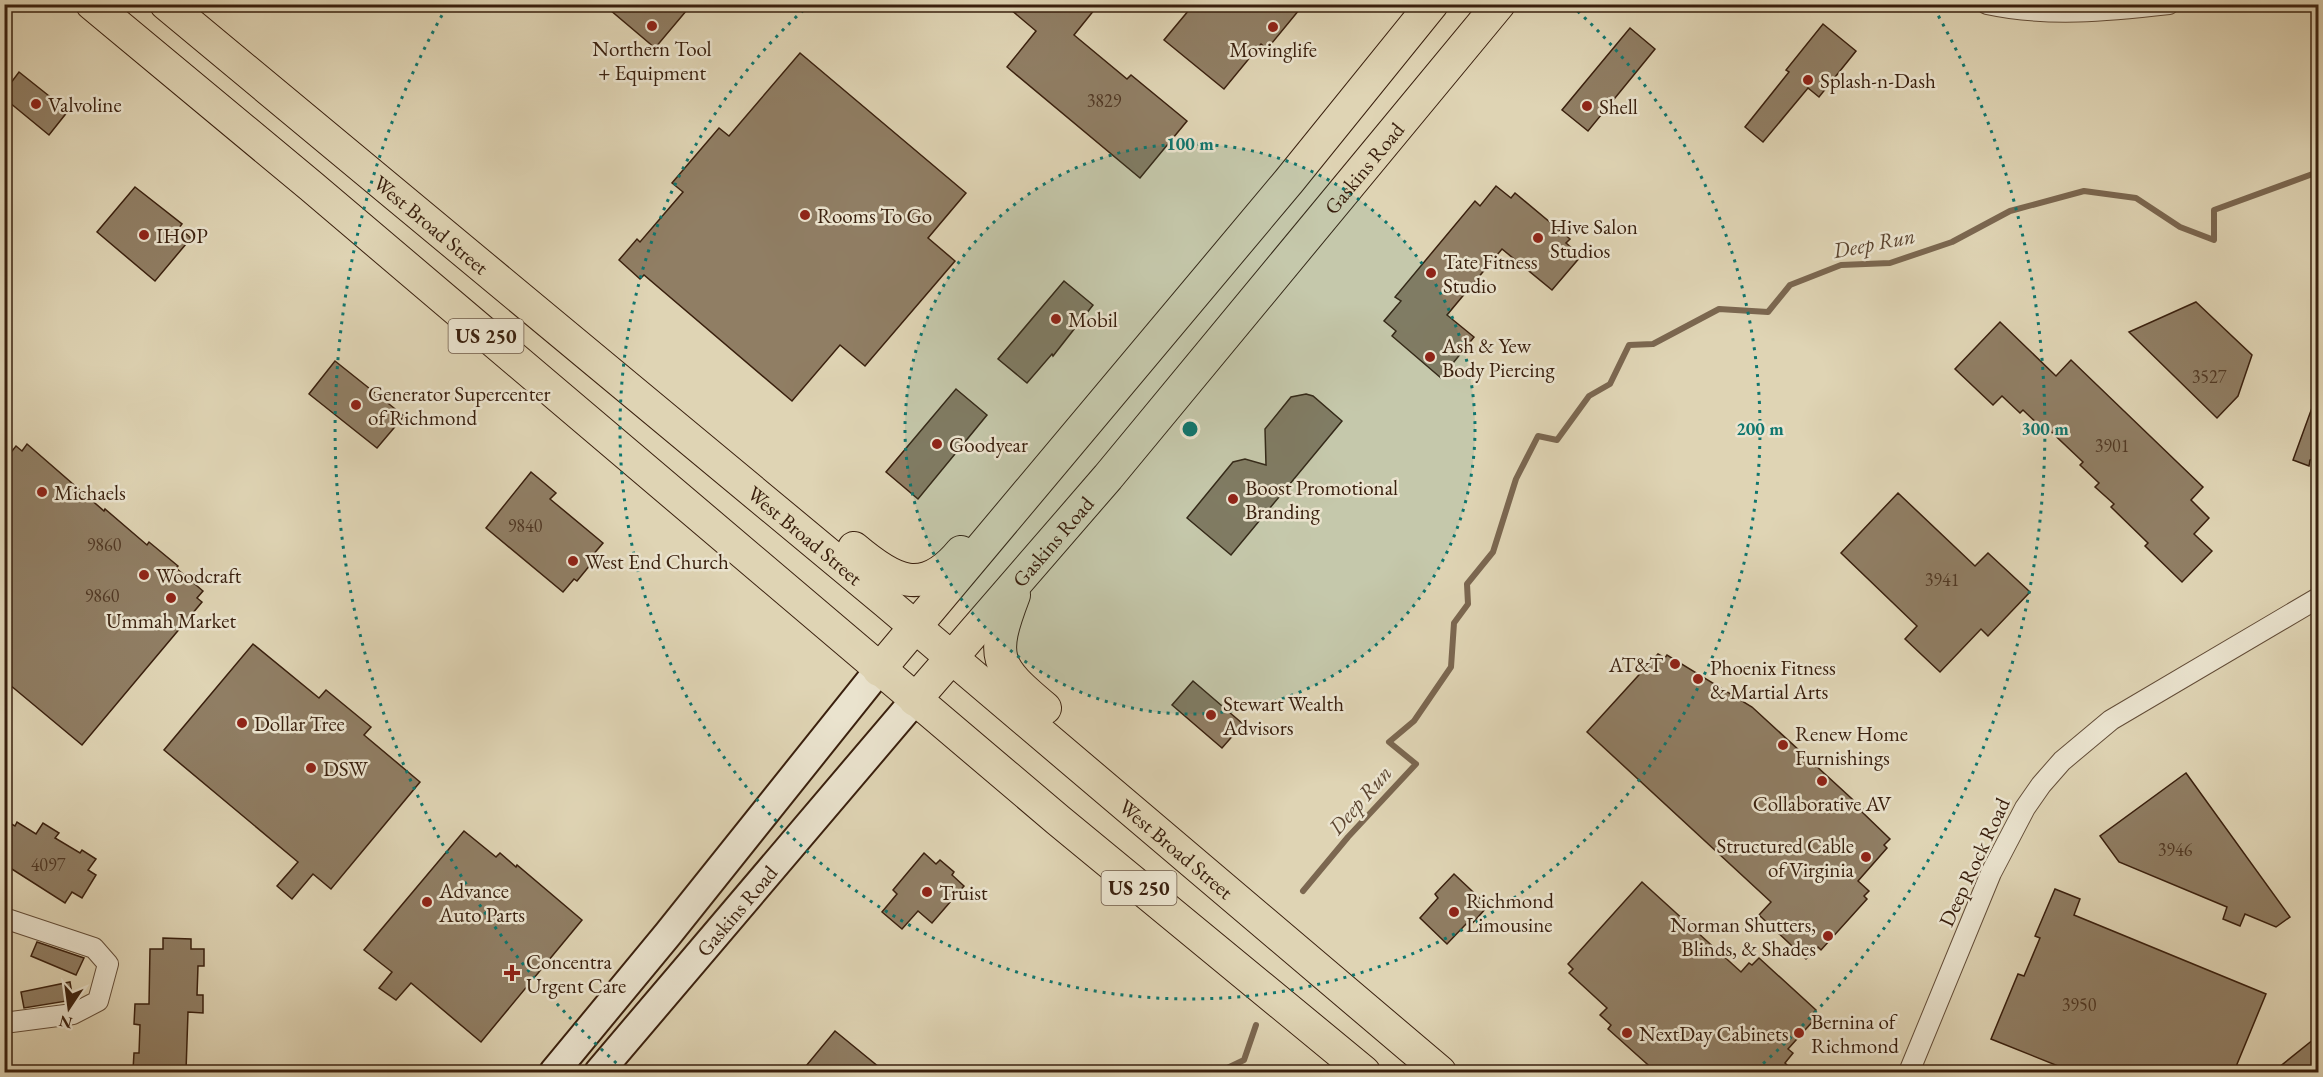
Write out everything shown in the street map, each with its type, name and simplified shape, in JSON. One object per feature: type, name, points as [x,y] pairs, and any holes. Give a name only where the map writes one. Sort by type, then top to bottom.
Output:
[{"type":"main road","name":"US 250","points":[[92,4],[311,186],[879,670],[1364,1072]]},
{"type":"main road","name":"West Broad Street","points":[[166,4],[916,627],[1440,1072]]},
{"type":"main road","name":"Gaskins Road","points":[[554,1072],[668,934],[879,670],[1289,181],[1432,4]]},
{"type":"main road","name":"Gaskins Road","points":[[599,1072],[951,657],[1108,477],[1499,4]]},
{"type":"main road","points":[[743,482],[841,537],[885,573],[896,578],[918,580],[929,578],[946,568],[1023,478],[1064,451]]},
{"type":"main road","points":[[1020,579],[1001,630],[999,642],[1001,656],[1009,675],[1016,684],[1143,790],[1185,855]]},
{"type":"street","points":[[1987,4],[2031,12],[2076,13],[2169,4]]},
{"type":"street","name":"Deep Rock Road","points":[[1910,1072],[1991,873],[2025,808],[2062,760],[2111,720],[2319,598]]},
{"type":"street","points":[[4,918],[94,948],[108,964],[98,1001],[73,1014],[4,1023]]},
{"type":"building","name":"Northern Tool + Equipment","points":[[603,4],[692,4],[655,48]]},
{"type":"building","points":[[1004,4],[1099,4],[1074,35],[1127,79],[1131,75],[1187,121],[1140,178],[1007,67],[1036,31]]},
{"type":"building","points":[[1194,4],[1304,4],[1267,49],[1261,44],[1224,89],[1164,40]]},
{"type":"building","name":"Splash-n-Dash","points":[[1823,24],[1856,51],[1819,97],[1808,88],[1763,142],[1745,127],[1789,72],[1786,70]]},
{"type":"building","name":"Shell","points":[[1630,28],[1655,49],[1588,131],[1562,110]]},
{"type":"building","name":"Rooms To Go","points":[[800,53],[966,193],[928,238],[955,261],[865,366],[840,345],[792,401],[644,275],[640,279],[619,260],[637,239],[640,242],[683,192],[672,183],[719,128],[729,136]]},
{"type":"building","name":"Valvoline","points":[[19,72],[68,111],[49,135],[4,98],[4,92]]},
{"type":"building","points":[[1496,186],[1511,198],[1515,193],[1570,239],[1566,243],[1581,256],[1552,290],[1502,249],[1447,315],[1474,337],[1441,378],[1392,336],[1396,331],[1384,321],[1401,301],[1395,297],[1475,201],[1480,206]]},
{"type":"building","name":"IHOP","points":[[135,187],[182,224],[179,228],[191,238],[155,281],[97,232]]},
{"type":"building","name":"Mobil","points":[[1064,281],[1093,305],[1053,356],[1052,354],[1027,383],[998,359]]},
{"type":"building","points":[[2196,302],[2252,355],[2238,396],[2217,418],[2129,332]]},
{"type":"building","points":[[2000,322],[2056,376],[2071,360],[2203,487],[2191,500],[2209,518],[2194,534],[2212,551],[2182,582],[2145,546],[2148,543],[2111,507],[2114,504],[2095,487],[2099,483],[2080,465],[2083,462],[2045,426],[2043,429],[2023,410],[2020,413],[2002,396],[1993,405],[1955,369]]},
{"type":"building","name":"Generator Supercenter of Richmond","points":[[335,361],[404,416],[377,448],[309,394]]},
{"type":"building","name":"Goodyear","points":[[956,389],[987,415],[918,499],[886,472]]},
{"type":"building","points":[[1306,394],[1313,396],[1342,421],[1231,555],[1187,518],[1233,462],[1245,459],[1266,465],[1265,429],[1291,397]]},
{"type":"building","points":[[2317,394],[2319,394],[2319,457],[2310,460],[2309,466],[2293,460]]},
{"type":"building","points":[[27,444],[104,511],[105,509],[147,545],[149,542],[178,566],[176,568],[203,591],[197,598],[202,602],[82,745],[4,680],[4,461],[16,446],[22,451]]},
{"type":"building","points":[[531,472],[556,493],[550,499],[603,543],[592,556],[595,559],[577,581],[574,579],[563,592],[486,528]]},
{"type":"building","points":[[1898,493],[1975,566],[1988,553],[2030,592],[1988,636],[1981,629],[1940,672],[1905,639],[1917,626],[1841,553]]},
{"type":"building","points":[[253,644],[319,698],[326,690],[371,727],[364,735],[420,782],[331,889],[313,874],[292,899],[277,886],[298,862],[164,750]]},
{"type":"building","points":[[1658,654],[1665,658],[1667,655],[1752,707],[1863,809],[1861,811],[1890,839],[1884,845],[1887,848],[1858,881],[1869,891],[1864,896],[1867,899],[1821,950],[1818,947],[1806,959],[1759,915],[1771,902],[1587,732]]},
{"type":"building","name":"Stewart Wealth Advisors","points":[[1193,681],[1243,724],[1222,748],[1172,705]]},
{"type":"building","points":[[2186,773],[2290,917],[2276,927],[2245,914],[2240,926],[2223,919],[2227,907],[2119,862],[2100,836]]},
{"type":"building","points":[[4,820],[15,826],[17,822],[36,834],[43,823],[59,833],[55,838],[80,853],[82,850],[96,859],[88,870],[96,875],[82,898],[72,892],[65,903],[4,864]]},
{"type":"building","points":[[464,831],[496,857],[500,853],[516,867],[517,865],[582,920],[481,1042],[411,983],[396,1000],[379,988],[392,972],[364,950]]},
{"type":"building","name":"Truist","points":[[924,853],[936,864],[940,860],[954,872],[952,875],[964,886],[932,923],[918,911],[902,929],[882,912],[897,894],[893,890]]},
{"type":"building","name":"Richmond Limousine","points":[[1454,874],[1488,906],[1469,927],[1466,924],[1447,944],[1420,918],[1438,898],[1435,894]]},
{"type":"building","points":[[1642,882],[1741,972],[1749,963],[1752,965],[1759,958],[1816,1010],[1809,1018],[1813,1021],[1788,1049],[1793,1053],[1785,1063],[1794,1072],[1656,1072],[1608,1029],[1611,1025],[1600,1015],[1607,1008],[1569,973],[1573,969],[1568,964]]},
{"type":"building","points":[[2055,889],[2080,899],[2074,915],[2266,994],[2235,1069],[2227,1066],[2224,1072],[2073,1072],[1991,1039],[2018,974],[2024,976],[2040,938],[2035,936]]},
{"type":"building","points":[[163,938],[191,939],[191,949],[204,949],[204,966],[198,966],[197,995],[203,995],[203,1013],[188,1012],[186,1071],[133,1070],[134,1053],[139,1053],[140,1025],[134,1024],[135,1004],[149,1004],[150,949],[163,949]]},
{"type":"building","points":[[37,942],[84,958],[76,975],[31,956]]},
{"type":"building","points":[[70,982],[73,1000],[24,1008],[21,992]]},
{"type":"building","points":[[835,1031],[885,1072],[801,1072]]},
{"type":"building","points":[[2319,1035],[2319,1072],[2273,1072]]},
{"type":"waterway","name":"Deep Run","points":[[1303,891],[1348,837],[1416,764],[1389,742],[1414,721],[1451,667],[1454,623],[1468,604],[1467,584],[1493,552],[1516,479],[1538,436],[1557,440],[1589,396],[1610,384],[1629,345],[1653,344],[1719,309],[1768,312],[1790,285],[1841,265],[1890,263],[1952,242],[2010,211],[2084,191],[2136,198],[2180,227],[2214,240],[2214,210],[2318,172]]},
{"type":"waterway","name":"Deep Run","points":[[1219,1072],[1244,1060],[1256,1025]]},
{"type":"place","name":"Northern Tool + Equipment","points":[[652,26]]},
{"type":"place","name":"Movinglife","points":[[1273,27]]},
{"type":"place","name":"Splash-n-Dash","points":[[1808,80]]},
{"type":"place","name":"Valvoline","points":[[36,104]]},
{"type":"place","name":"Shell","points":[[1587,106]]},
{"type":"place","name":"Rooms To Go","points":[[805,215]]},
{"type":"place","name":"IHOP","points":[[144,235]]},
{"type":"place","name":"Hive Salon Studios","points":[[1538,238]]},
{"type":"place","name":"Tate Fitness Studio","points":[[1431,273]]},
{"type":"place","name":"Mobil","points":[[1056,319]]},
{"type":"place","name":"Ash & Yew Body Piercing","points":[[1430,357]]},
{"type":"place","name":"Generator Supercenter of Richmond","points":[[356,405]]},
{"type":"place","name":"Goodyear","points":[[937,444]]},
{"type":"place","name":"Michaels","points":[[42,492]]},
{"type":"place","name":"Boost Promotional Branding","points":[[1233,499]]},
{"type":"place","name":"West End Church","points":[[573,561]]},
{"type":"place","name":"Woodcraft","points":[[144,575]]},
{"type":"place","name":"Ummah Market","points":[[171,598]]},
{"type":"place","name":"AT&T","points":[[1675,664]]},
{"type":"place","name":"Phoenix Fitness & Martial Arts","points":[[1698,679]]},
{"type":"place","name":"Stewart Wealth Advisors","points":[[1211,715]]},
{"type":"place","name":"Dollar Tree","points":[[242,723]]},
{"type":"place","name":"Renew Home Furnishings","points":[[1783,745]]},
{"type":"place","name":"DSW","points":[[311,768]]},
{"type":"place","name":"Collaborative AV","points":[[1822,781]]},
{"type":"place","name":"Structured Cable of Virginia","points":[[1866,857]]},
{"type":"place","name":"Truist","points":[[927,892]]},
{"type":"place","name":"Advance Auto Parts","points":[[427,902]]},
{"type":"place","name":"Richmond Limousine","points":[[1454,912]]},
{"type":"place","name":"Norman Shutters, Blinds, & Shades","points":[[1828,936]]},
{"type":"place","name":"Concentra Urgent Care","points":[[512,973]]},
{"type":"place","name":"NextDay Cabinets","points":[[1627,1033]]},
{"type":"place","name":"Bernina of Richmond","points":[[1799,1033]]}]
